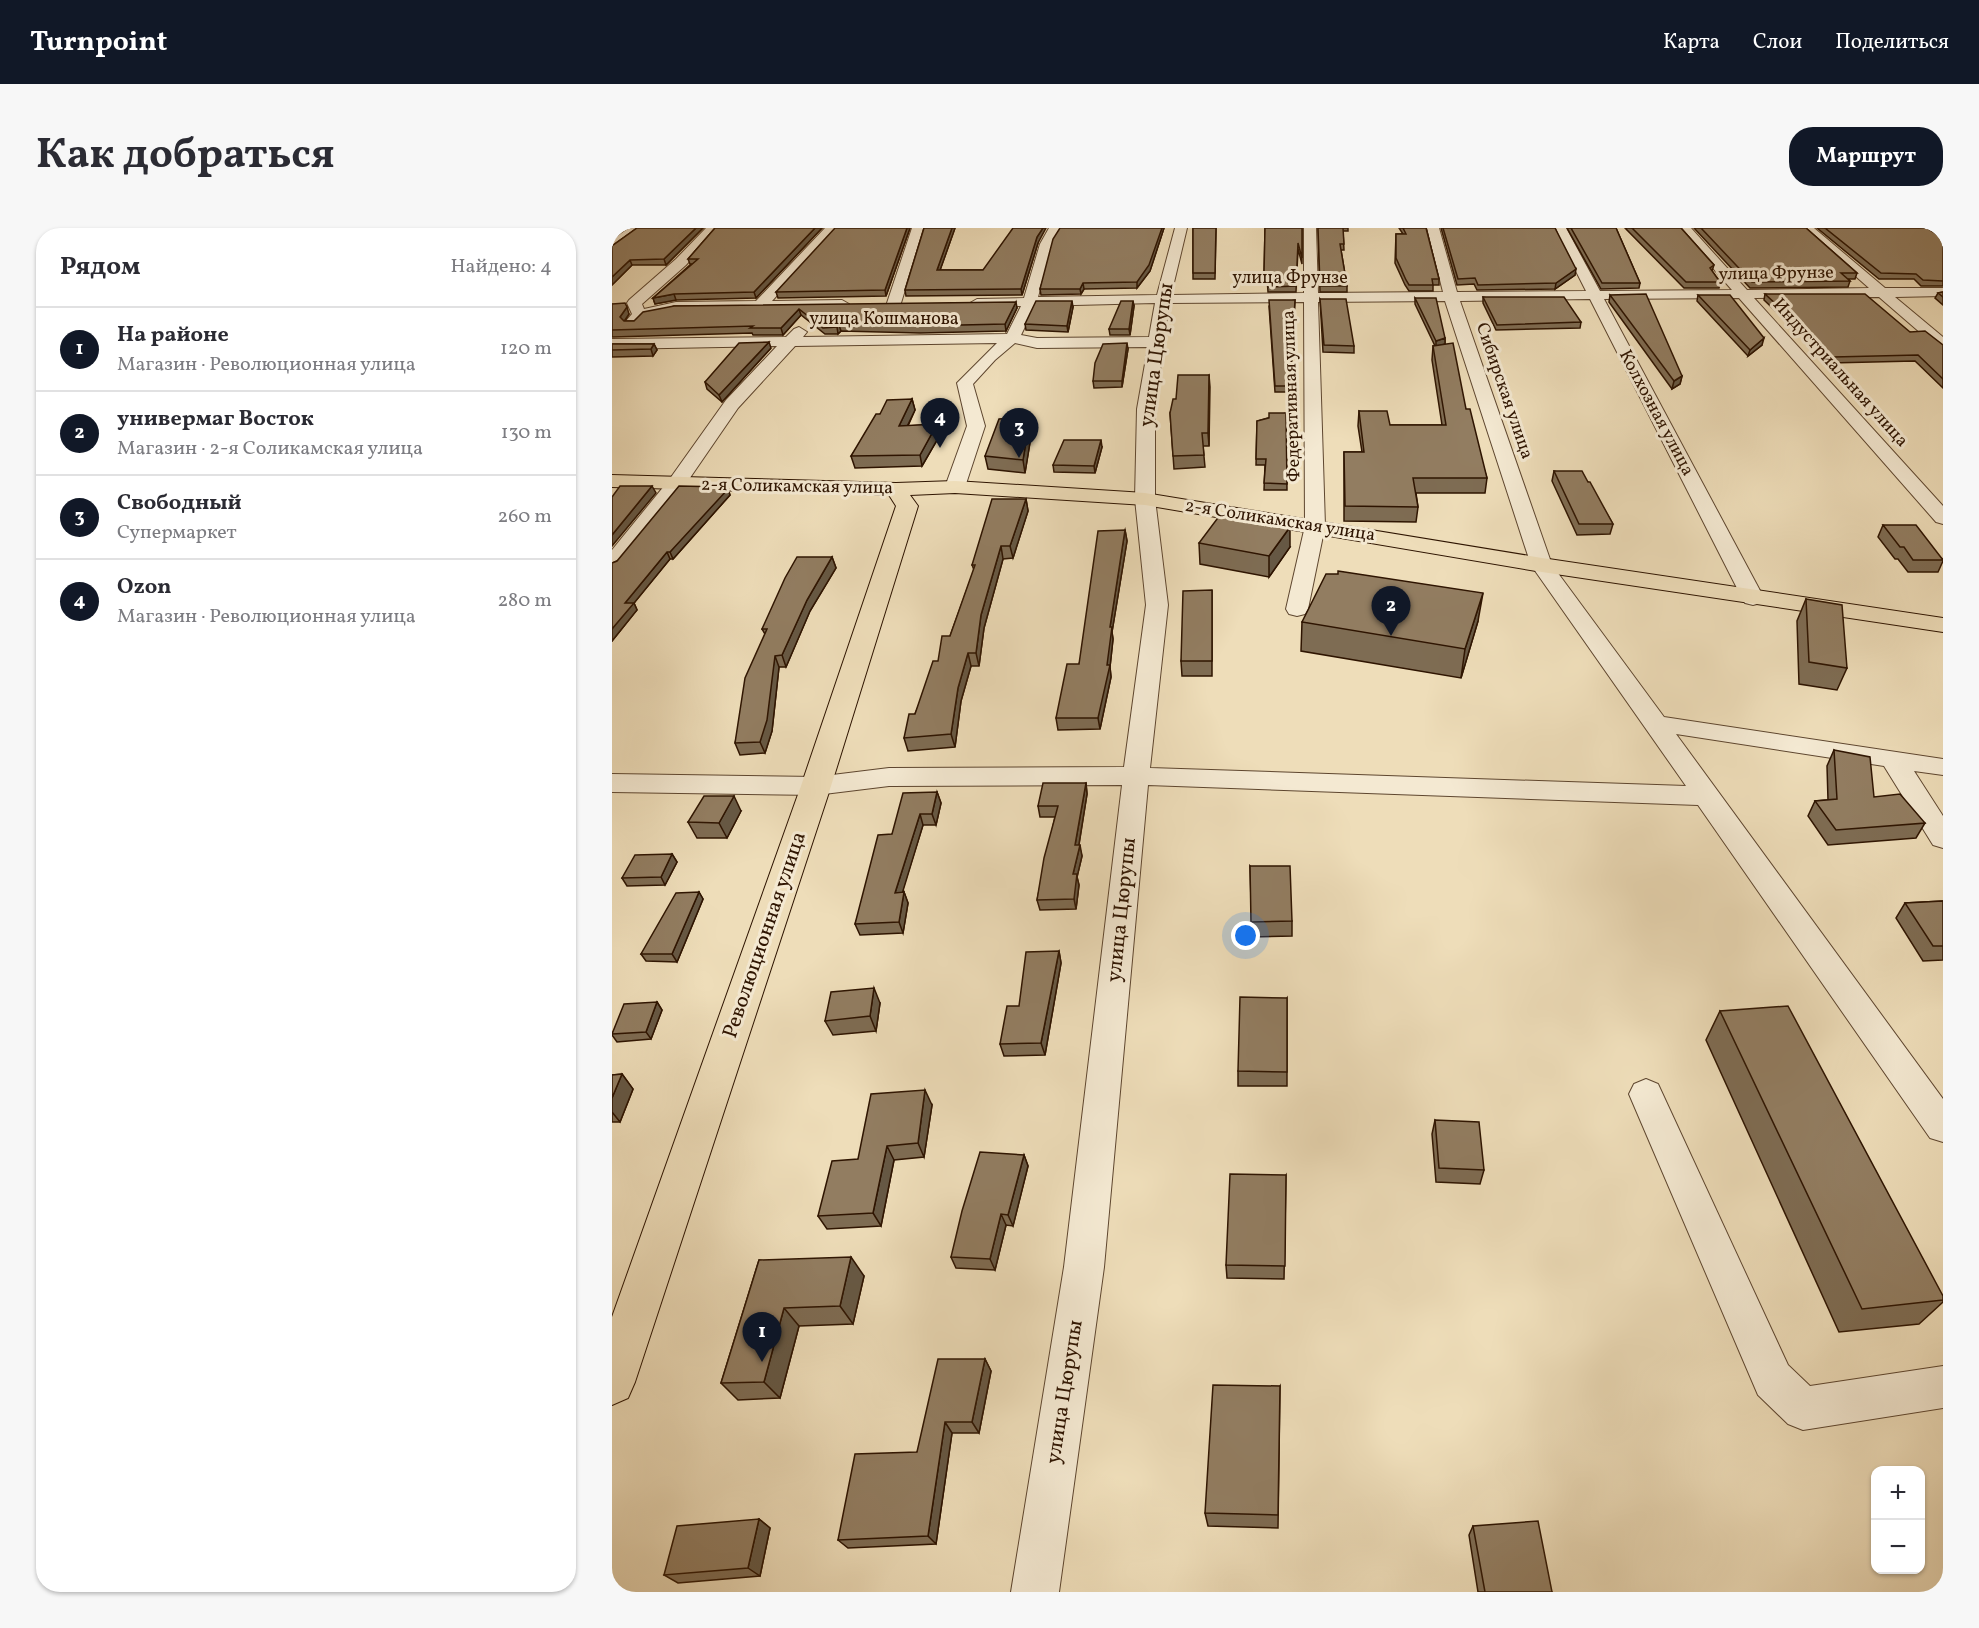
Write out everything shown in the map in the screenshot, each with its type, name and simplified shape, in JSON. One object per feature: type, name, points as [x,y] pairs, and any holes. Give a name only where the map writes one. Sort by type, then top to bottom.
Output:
[{"type":"main road","name":"2-я Соликамская улица","points":[[612,482],[896,489],[955,487],[1145,499],[1542,565],[1943,625]]},
{"type":"main road","name":"Революционная улица","points":[[612,1382],[816,786],[907,506],[896,489]]},
{"type":"street","points":[[612,245],[637,228]]},
{"type":"street","points":[[612,344],[632,307],[681,262],[713,228]]},
{"type":"street","points":[[761,304],[832,228]]},
{"type":"street","points":[[894,303],[918,228]]},
{"type":"street","points":[[955,487],[976,426],[965,383],[989,357],[1012,338],[1030,302],[1046,244],[1055,228]]},
{"type":"street","name":"улица Цюрупы","points":[[1035,1592],[1084,1267],[1136,776],[1157,605],[1145,499],[1146,410],[1163,299],[1181,228]]},
{"type":"street","name":"Федеративная улица","points":[[1297,609],[1316,526],[1309,298],[1310,228]]},
{"type":"street","name":"Сибирская улица","points":[[1432,228],[1451,296],[1542,565],[1943,1127]]},
{"type":"street","name":"Колхозная улица","points":[[1560,228],[1753,598]]},
{"type":"street","name":"Индустриальная улица","points":[[1684,228],[1943,518]]},
{"type":"street","points":[[1807,228],[1943,345]]},
{"type":"street","points":[[1882,292],[1923,309]]},
{"type":"street","name":"улица Фрунзе","points":[[962,303],[1943,292]]},
{"type":"street","points":[[612,562],[676,484],[732,404],[827,304]]},
{"type":"street","points":[[632,307],[860,304]]},
{"type":"street","name":"улица Кошманова","points":[[612,344],[1012,338],[1037,343],[1157,342]]},
{"type":"street","points":[[1655,723],[1943,767]]},
{"type":"street","points":[[1894,761],[1943,838]]},
{"type":"street","points":[[612,783],[816,786],[889,777],[1136,776],[1707,796]]},
{"type":"street","points":[[1646,1094],[1773,1380],[1803,1408],[1943,1387]]},
{"type":"building","points":[[637,228],[696,228],[664,259],[630,260],[612,277],[612,246]]},
{"type":"building","points":[[715,228],[815,228],[754,292],[674,294],[653,298],[698,259],[688,259]]},
{"type":"building","points":[[835,228],[907,228],[885,290],[776,292]]},
{"type":"building","points":[[924,228],[952,228],[937,270],[983,270],[1013,228],[1043,228],[1037,237],[1021,289],[905,290]]},
{"type":"building","points":[[1060,228],[1162,228],[1149,265],[1137,282],[1083,283],[1080,289],[1040,289],[1053,239]]},
{"type":"building","points":[[1193,228],[1216,228],[1215,273],[1193,273]]},
{"type":"building","points":[[1265,228],[1302,228],[1302,258],[1298,243],[1296,286],[1268,287],[1267,273],[1264,273]]},
{"type":"building","points":[[1318,228],[1343,228],[1344,244],[1340,244],[1347,286],[1320,286]]},
{"type":"building","points":[[1403,228],[1426,228],[1439,279],[1432,279],[1433,285],[1409,285],[1406,280],[1396,258],[1396,234],[1406,234]]},
{"type":"building","points":[[1443,228],[1555,228],[1576,269],[1556,283],[1478,285],[1475,278],[1458,279]]},
{"type":"building","points":[[1571,228],[1616,228],[1640,283],[1602,283]]},
{"type":"building","points":[[1632,228],[1681,228],[1714,265],[1710,268],[1720,282],[1686,282]]},
{"type":"building","points":[[1701,228],[1806,228],[1857,273],[1841,273],[1850,281],[1752,282]]},
{"type":"building","points":[[1825,228],[1927,228],[1943,238],[1943,281],[1923,280],[1916,274],[1881,273]]},
{"type":"building","points":[[1646,294],[1682,376],[1674,381],[1610,295]]},
{"type":"building","points":[[1765,294],[1865,294],[1910,332],[1925,331],[1943,345],[1943,379],[1918,355],[1833,357]]},
{"type":"building","points":[[1698,295],[1730,295],[1764,338],[1750,350]]},
{"type":"building","points":[[1483,297],[1564,297],[1581,322],[1497,325]]},
{"type":"building","points":[[1415,298],[1436,298],[1445,338],[1436,341]]},
{"type":"building","points":[[1320,299],[1346,299],[1354,346],[1324,345]]},
{"type":"building","points":[[1269,300],[1295,300],[1290,386],[1275,386]]},
{"type":"building","points":[[1036,301],[1072,301],[1067,326],[1025,324]]},
{"type":"building","points":[[1121,301],[1133,301],[1129,329],[1109,329]]},
{"type":"building","points":[[1016,302],[1005,324],[839,325],[823,328],[799,309],[781,328],[750,328],[753,326],[612,330],[612,304],[625,303],[627,307],[620,317],[624,321],[634,321],[643,312],[674,306]]},
{"type":"building","points":[[769,342],[719,395],[705,382],[739,343]]},
{"type":"building","points":[[1127,343],[1122,381],[1093,381],[1095,363],[1103,344]]},
{"type":"building","points":[[1453,343],[1466,409],[1470,409],[1487,478],[1413,478],[1418,507],[1345,506],[1344,452],[1364,452],[1359,411],[1387,411],[1390,425],[1446,425],[1433,346]]},
{"type":"building","points":[[612,344],[654,344],[651,349],[612,350]]},
{"type":"building","points":[[1178,375],[1209,375],[1208,433],[1202,433],[1204,455],[1173,456],[1170,413],[1173,399],[1176,399]]},
{"type":"building","points":[[912,399],[899,426],[937,424],[920,455],[851,456],[887,400]]},
{"type":"building","points":[[1269,413],[1286,413],[1287,484],[1264,483],[1266,459],[1256,459],[1257,421],[1269,418]]},
{"type":"building","points":[[1030,417],[1023,460],[985,456],[999,419]]},
{"type":"building","points":[[1064,440],[1101,440],[1094,466],[1053,465]]},
{"type":"building","points":[[1554,471],[1582,471],[1613,524],[1579,524]]},
{"type":"building","points":[[620,486],[652,486],[612,535],[612,497]]},
{"type":"building","points":[[679,486],[728,489],[670,552],[667,552],[625,603],[634,603],[612,629],[612,563],[617,561]]},
{"type":"building","points":[[992,499],[1026,499],[1010,546],[1001,546],[981,615],[976,653],[968,653],[958,688],[951,734],[904,738],[909,714],[915,714],[933,661],[938,661],[942,636],[950,636],[975,565],[972,565]]},
{"type":"building","points":[[1220,515],[1290,527],[1269,556],[1199,543]]},
{"type":"building","points":[[1883,525],[1916,525],[1943,560],[1913,560]]},
{"type":"building","points":[[1125,530],[1110,627],[1112,627],[1107,665],[1110,665],[1098,718],[1056,718],[1067,664],[1079,664],[1098,531]]},
{"type":"building","points":[[797,557],[832,557],[807,600],[782,655],[775,656],[767,720],[760,742],[735,743],[745,678],[767,629],[762,629]]},
{"type":"building","points":[[1338,571],[1483,593],[1465,649],[1302,622],[1326,574],[1338,574]]},
{"type":"building","points":[[1212,590],[1212,661],[1181,661],[1183,591]]},
{"type":"building","points":[[1806,599],[1842,605],[1847,668],[1809,662]]},
{"type":"building","points":[[1834,750],[1870,757],[1874,797],[1900,794],[1925,823],[1836,830],[1815,801],[1837,799]]},
{"type":"building","points":[[1043,783],[1086,783],[1075,845],[1080,845],[1073,874],[1077,874],[1074,899],[1037,900],[1044,858],[1058,806],[1038,806]]},
{"type":"building","points":[[937,792],[932,814],[920,814],[895,893],[904,892],[899,922],[855,924],[878,835],[892,834],[903,793]]},
{"type":"building","points":[[704,796],[734,796],[719,823],[688,822]]},
{"type":"building","points":[[672,854],[661,877],[622,878],[635,855]]},
{"type":"building","points":[[1250,866],[1290,866],[1292,921],[1251,922]]},
{"type":"building","points":[[699,892],[672,954],[641,954],[676,893]]},
{"type":"building","points":[[1943,901],[1943,946],[1933,946],[1905,903]]},
{"type":"building","points":[[1059,951],[1041,1043],[1000,1044],[1007,1006],[1019,1006],[1026,952]]},
{"type":"building","points":[[874,988],[870,1016],[825,1021],[831,992]]},
{"type":"building","points":[[1240,997],[1287,998],[1287,1072],[1238,1071]]},
{"type":"building","points":[[657,1002],[646,1032],[612,1034],[624,1004]]},
{"type":"building","points":[[1788,1006],[1943,1296],[1943,1300],[1862,1309],[1720,1011]]},
{"type":"building","points":[[622,1074],[612,1098],[612,1075]]},
{"type":"building","points":[[925,1090],[918,1143],[887,1146],[873,1213],[818,1216],[832,1161],[858,1159],[871,1094]]},
{"type":"building","points":[[1435,1120],[1479,1122],[1484,1170],[1439,1168]]},
{"type":"building","points":[[980,1152],[1024,1155],[1008,1215],[1001,1214],[990,1259],[951,1257],[962,1211]]},
{"type":"building","points":[[1230,1174],[1286,1175],[1285,1266],[1226,1265]]},
{"type":"building","points":[[851,1257],[840,1306],[784,1308],[764,1382],[721,1383],[759,1260]]},
{"type":"building","points":[[938,1359],[985,1359],[972,1422],[945,1422],[928,1536],[838,1540],[855,1454],[917,1452]]},
{"type":"building","points":[[1213,1385],[1280,1386],[1278,1515],[1205,1513]]},
{"type":"building","points":[[759,1519],[748,1568],[664,1575],[677,1526]]},
{"type":"building","points":[[1538,1521],[1552,1592],[1485,1592],[1473,1526]]},
{"type":"place","name":"Ozon","points":[[940,448]]},
{"type":"place","name":"Свободный","points":[[1019,458]]},
{"type":"place","name":"универмаг Восток","points":[[1391,636]]},
{"type":"place","name":"На районе","points":[[762,1362]]}]
